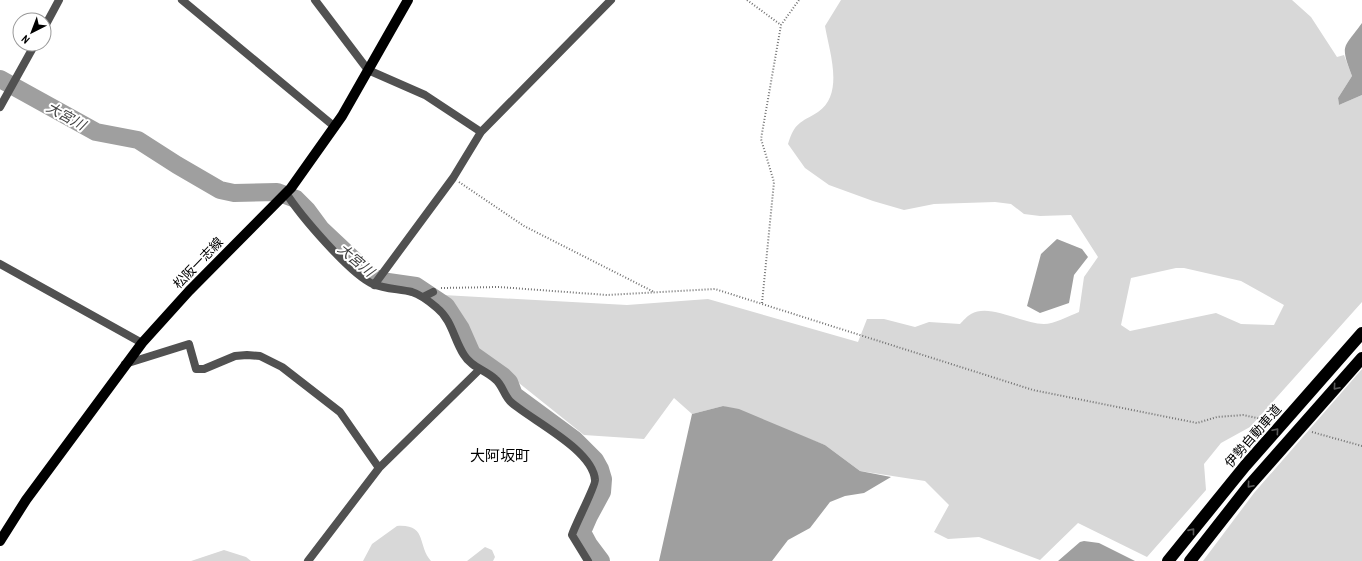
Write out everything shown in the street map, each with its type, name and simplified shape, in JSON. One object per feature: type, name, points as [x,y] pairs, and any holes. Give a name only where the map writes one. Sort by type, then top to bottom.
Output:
[{"type":"highway","name":"伊勢自動車道","points":[[1168,561],[1245,466],[1362,333]]},
{"type":"highway","points":[[1190,561],[1248,487],[1362,358]]},
{"type":"main road","name":"松阪一志線","points":[[0,541],[26,500],[142,343],[189,291],[285,194],[335,127],[408,0]]},
{"type":"street","points":[[52,13],[59,0]]},
{"type":"street","points":[[182,0],[335,127]]},
{"type":"street","points":[[316,0],[368,70],[425,95],[481,132]]},
{"type":"street","points":[[374,284],[379,275],[453,178],[481,132],[611,0]]},
{"type":"street","points":[[0,107],[30,52]]},
{"type":"street","points":[[285,194],[320,238],[362,277],[374,284],[413,292],[424,297],[447,318],[464,355],[479,370],[495,379],[511,402],[572,446],[585,460],[593,471],[596,481],[577,520],[572,535],[588,561]]},
{"type":"street","points":[[0,264],[142,343]]},
{"type":"street","points":[[424,297],[433,292]]},
{"type":"street","points":[[125,365],[190,344],[196,369],[204,369],[235,356],[260,356],[282,367],[340,412],[379,468]]},
{"type":"street","points":[[308,561],[379,468],[479,370]]},
{"type":"path","points":[[748,0],[782,25]]},
{"type":"path","points":[[762,303],[774,182],[761,139],[782,25],[799,0]]},
{"type":"path","points":[[453,178],[524,226],[655,292]]},
{"type":"path","points":[[433,292],[440,288],[499,287],[607,295],[714,289],[1033,390],[1197,423],[1217,418],[1243,415],[1253,417]]},
{"type":"path","points":[[1329,436],[1362,446]]},
{"type":"shaded area","points":[[841,0],[1292,0],[1311,17],[1337,57],[1344,55],[1352,76],[1338,98],[1339,105],[1362,95],[1362,302],[1250,427],[1221,443],[1204,464],[1206,490],[1147,557],[1078,523],[1040,560],[979,537],[948,539],[934,532],[949,505],[925,481],[860,471],[825,445],[723,406],[692,414],[674,398],[644,439],[584,435],[474,347],[443,295],[627,305],[708,299],[858,342],[867,319],[884,319],[915,327],[929,322],[960,324],[971,314],[979,311],[987,311],[997,312],[1035,323],[1048,324],[1079,312],[1084,277],[1098,257],[1071,215],[1040,216],[1024,214],[1011,204],[995,202],[934,204],[904,210],[873,201],[829,185],[805,168],[788,144],[796,127],[802,121],[818,112],[826,104],[831,94],[833,83],[832,59],[825,26]],"holes":[[[1176,268],[1184,268],[1241,281],[1284,305],[1274,325],[1241,324],[1216,313],[1130,331],[1121,325],[1131,278]]]},
{"type":"shaded area","points":[[1362,23],[1362,95],[1339,105],[1338,98],[1352,76],[1346,58],[1345,47]]},
{"type":"shaded area","points":[[1057,239],[1082,249],[1088,257],[1074,275],[1069,303],[1040,313],[1027,306],[1041,254]]},
{"type":"shaded area","points":[[1362,369],[1362,561],[1203,561],[1254,493]]},
{"type":"shaded area","points":[[723,406],[739,409],[825,445],[860,471],[891,477],[864,493],[845,496],[830,502],[810,528],[788,540],[772,561],[659,561],[692,414]]},
{"type":"shaded area","points":[[397,526],[407,526],[418,532],[424,549],[431,561],[363,561],[372,544]]},
{"type":"shaded area","points":[[1084,541],[1099,543],[1135,561],[1058,561],[1080,542]]},
{"type":"shaded area","points":[[485,547],[492,550],[495,557],[493,561],[467,561]]},
{"type":"shaded area","points":[[224,550],[246,557],[251,561],[191,561]]},
{"type":"waterway","name":"大宮川","points":[[0,79],[96,132],[138,140],[220,190],[234,193],[277,192],[296,199],[307,210],[321,229],[372,277],[388,282],[416,286],[446,306],[461,329],[472,354],[503,376],[509,382],[514,395],[575,440],[595,460],[603,479],[602,492],[582,532],[589,545],[601,561]]},
{"type":"district","name":"大阿坂町","points":[[500,455]]}]
